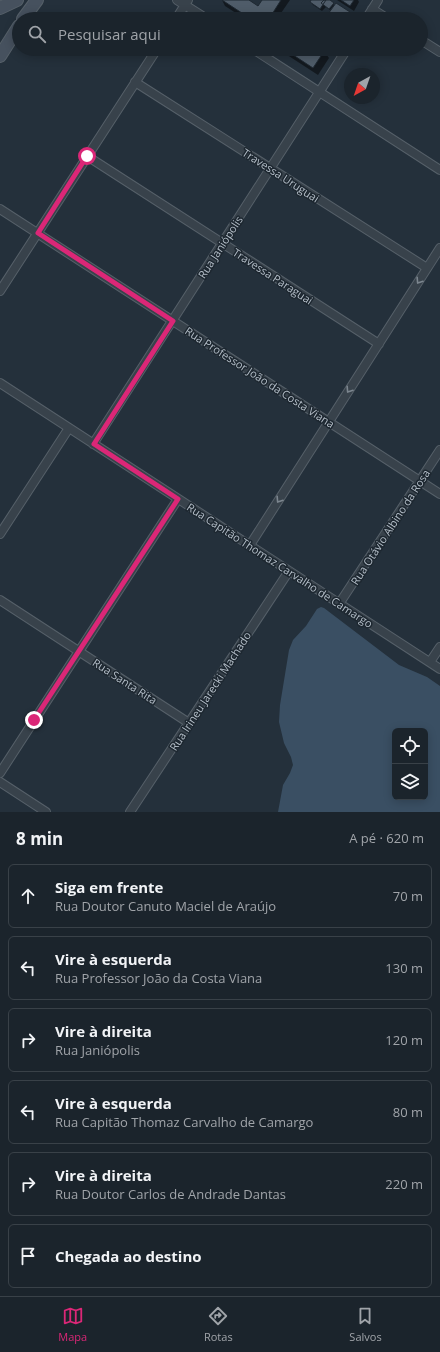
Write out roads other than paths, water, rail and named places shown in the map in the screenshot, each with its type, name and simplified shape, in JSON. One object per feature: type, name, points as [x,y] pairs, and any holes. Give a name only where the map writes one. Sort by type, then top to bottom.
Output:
[{"type":"street","points":[[177,0],[187,2],[199,12]]},
{"type":"street","points":[[370,12],[378,0]]},
{"type":"street","points":[[181,12],[187,2]]},
{"type":"street","points":[[0,8],[27,8]]},
{"type":"street","points":[[372,9],[377,12]]},
{"type":"street","points":[[0,56],[12,35]]},
{"type":"street","points":[[428,44],[440,52]]},
{"type":"street","points":[[0,291],[152,56]]},
{"type":"street","points":[[264,56],[440,170]]},
{"type":"street","name":"Rua Janiópolis","points":[[94,444],[342,56]]},
{"type":"street","name":"Travessa Uruguai","points":[[135,82],[427,268]]},
{"type":"street","name":"Travessa Paraguai","points":[[87,156],[379,344]]},
{"type":"street","name":"Rua Professor João da Costa Viana","points":[[0,209],[440,494]]},
{"type":"street","points":[[250,545],[440,248]]},
{"type":"street","name":"Rua Capitão Thomaz Carvalho de Camargo","points":[[0,383],[440,669]]},
{"type":"street","points":[[0,534],[69,428]]},
{"type":"street","name":"Rua Otávio Albino da Rosa","points":[[340,604],[440,450]]},
{"type":"street","points":[[0,773],[178,499]]},
{"type":"street","name":"Rua Irineu Jarecki Machado","points":[[130,812],[289,571]]},
{"type":"street","name":"Rua Santa Rita","points":[[0,600],[189,723]]},
{"type":"street","points":[[430,662],[440,647]]},
{"type":"street","points":[[0,782],[46,812]]},
{"type":"water","points":[[321,607],[324,608],[399,665],[427,677],[440,686],[440,812],[278,812],[283,785],[293,765],[284,743],[279,722],[280,705],[289,650],[293,640],[306,626],[317,609]]}]
